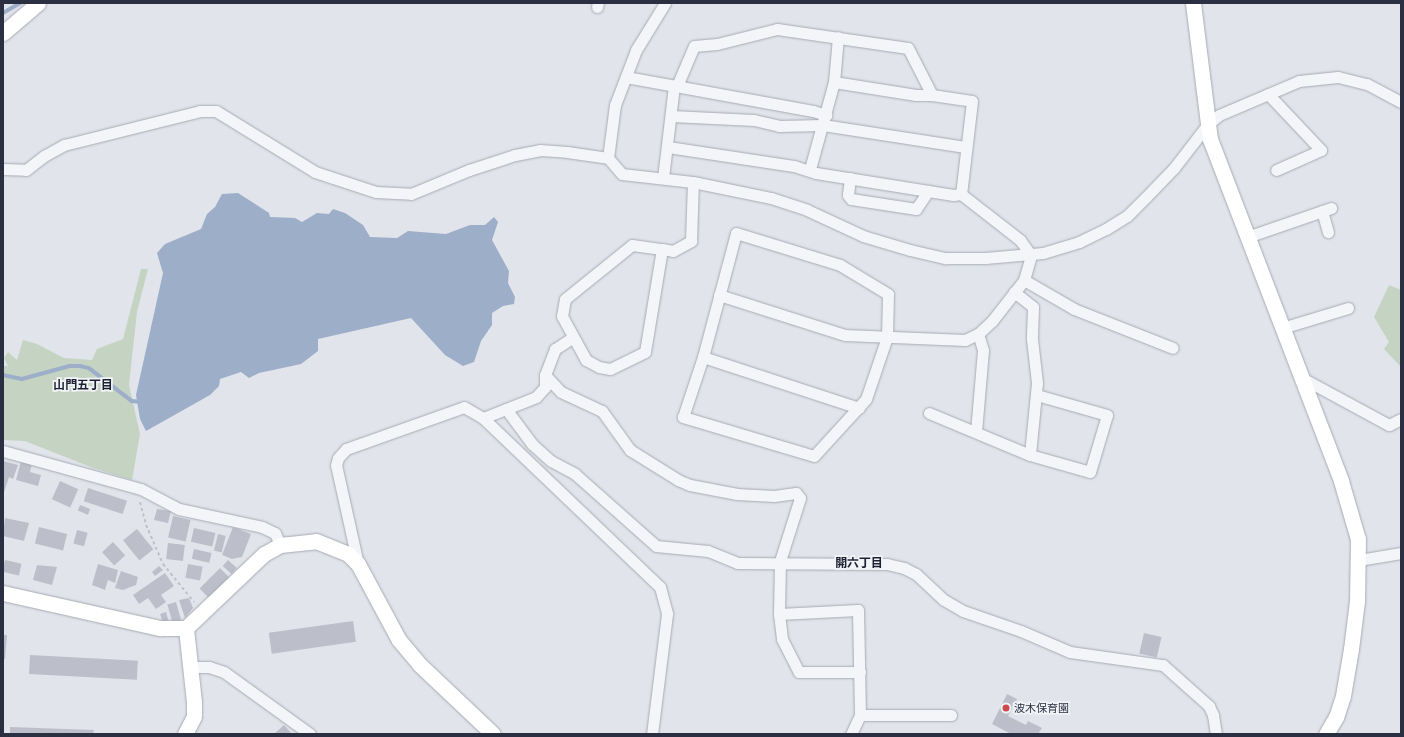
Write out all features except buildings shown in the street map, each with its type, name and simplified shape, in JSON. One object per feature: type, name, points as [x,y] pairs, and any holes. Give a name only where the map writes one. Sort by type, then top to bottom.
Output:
[{"type":"street","points":[[3,33],[38,3]]},
{"type":"street","points":[[608,158],[614,106],[636,50],[665,3]]},
{"type":"street","points":[[1194,3],[1210,139],[1302,378],[1352,514],[1359,560],[1355,615],[1343,696],[1336,717],[1326,734]]},
{"type":"street","points":[[663,178],[675,86],[694,46],[717,44],[776,29],[908,48],[932,95]]},
{"type":"street","points":[[810,170],[834,82],[838,37]]},
{"type":"street","points":[[626,77],[814,111],[824,120]]},
{"type":"street","points":[[3,169],[26,170],[44,156],[64,145],[200,111],[216,111],[232,119],[315,172],[348,184],[387,194],[411,194],[491,162],[540,150],[608,158],[622,174],[693,182],[771,198],[807,210],[863,236],[946,258],[1031,255],[1079,242],[1127,216],[1174,168],[1208,124],[1219,114],[1299,81],[1338,77],[1367,84],[1401,102]]},
{"type":"street","points":[[834,82],[916,95],[932,95],[972,101],[965,147],[961,194]]},
{"type":"street","points":[[1268,94],[1321,150],[1276,170]]},
{"type":"street","points":[[671,116],[709,116],[780,126],[824,120],[965,147]]},
{"type":"street","points":[[668,146],[810,170],[816,173],[928,191],[961,194],[1020,240],[1031,255]]},
{"type":"street","points":[[850,178],[848,195],[851,199],[916,209],[928,191]]},
{"type":"street","points":[[662,250],[645,352],[610,369],[599,367],[586,360],[572,338],[562,316],[565,299],[632,245],[673,251],[691,241],[693,182]]},
{"type":"street","points":[[1247,237],[1326,209],[1328,232]]},
{"type":"street","points":[[736,233],[840,265],[888,294],[887,337],[866,399],[814,456],[683,417],[703,357],[736,233]]},
{"type":"street","points":[[719,295],[845,335],[965,340],[978,334],[992,322],[1024,280],[1031,255]]},
{"type":"street","points":[[1024,280],[1074,309],[1173,348]]},
{"type":"street","points":[[1014,292],[1033,307],[1037,395],[1030,455]]},
{"type":"street","points":[[1282,328],[1348,308]]},
{"type":"street","points":[[976,432],[983,350],[978,334]]},
{"type":"street","points":[[483,418],[536,397],[545,387],[545,375],[555,349],[572,338]]},
{"type":"street","points":[[703,357],[859,408]]},
{"type":"street","points":[[545,375],[560,392],[602,411],[630,450],[678,480],[696,486],[737,494],[774,496],[796,493],[800,498],[780,561],[779,614],[782,639],[799,672],[860,672]]},
{"type":"street","points":[[1302,378],[1389,425],[1401,419]]},
{"type":"street","points":[[929,412],[1030,455],[1090,472],[1107,415],[1037,395]]},
{"type":"street","points":[[493,734],[420,665],[399,640],[358,564],[336,465],[338,458],[346,449],[464,407],[483,418],[660,587],[667,614],[652,734]]},
{"type":"street","points":[[506,409],[532,444],[551,461],[575,474],[656,546],[708,551],[737,563],[780,561],[887,564],[904,568],[916,574],[944,600],[963,611],[1021,631],[1070,652],[1163,665],[1209,706],[1213,715],[1216,734]]},
{"type":"street","points":[[3,451],[141,489],[179,509],[262,527],[275,533],[280,545]]},
{"type":"street","points":[[3,593],[160,628],[186,628],[250,565],[280,545],[316,541],[348,554],[358,564]]},
{"type":"street","points":[[1359,560],[1401,553]]},
{"type":"street","points":[[779,614],[858,610],[860,715],[852,734]]},
{"type":"street","points":[[185,734],[194,716],[186,628]]},
{"type":"street","points":[[190,667],[209,667],[224,672],[310,734]]},
{"type":"street","points":[[860,715],[951,715]]},
{"type":"path","points":[[141,489],[140,504],[146,525],[162,564],[204,610]]},
{"type":"green space","points":[[141,269],[148,269],[137,312],[129,385],[140,434],[132,480],[93,468],[25,441],[3,440],[3,366],[8,366],[4,358],[8,352],[17,360],[23,340],[37,344],[64,358],[92,360],[97,349],[123,339]]},
{"type":"green space","points":[[1389,285],[1401,290],[1401,367],[1384,349],[1389,342],[1374,317]]},
{"type":"water","points":[[238,193],[269,213],[270,217],[295,218],[302,222],[317,213],[329,214],[333,209],[345,213],[363,225],[370,237],[397,238],[408,231],[446,234],[470,225],[485,225],[494,217],[498,222],[492,240],[509,271],[508,283],[515,297],[514,304],[503,306],[492,313],[492,325],[481,341],[474,362],[463,366],[445,355],[411,318],[318,339],[318,351],[301,364],[259,373],[249,378],[241,372],[220,379],[219,386],[210,395],[146,431],[140,419],[136,395],[163,273],[157,253],[165,244],[201,229],[207,214],[215,207],[222,194]]},
{"type":"waterway","points":[[3,13],[20,3]]},
{"type":"waterway","points":[[3,375],[22,379],[70,366],[80,366],[89,368],[132,401],[141,402]]},
{"type":"place","name":"波木保育園","points":[[1006,708]]},
{"type":"district","name":"山門五丁目","points":[[83,385]]},
{"type":"district","name":"開六丁目","points":[[859,563]]}]
